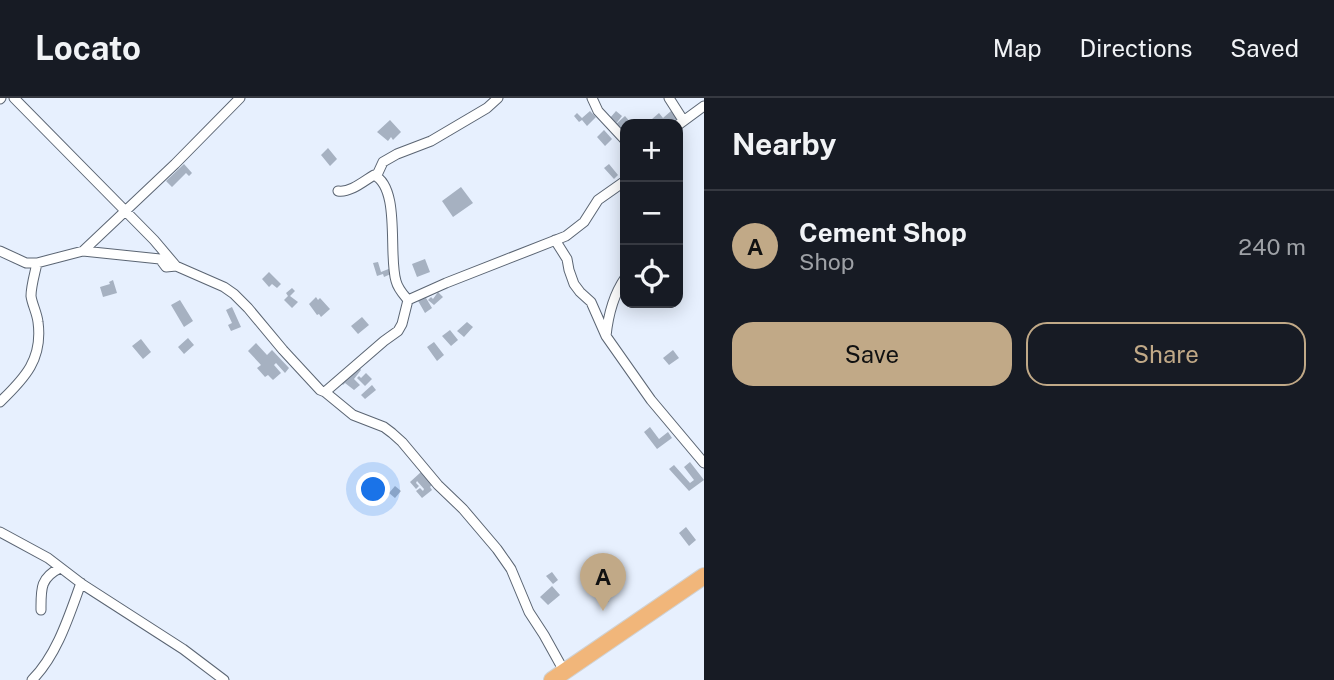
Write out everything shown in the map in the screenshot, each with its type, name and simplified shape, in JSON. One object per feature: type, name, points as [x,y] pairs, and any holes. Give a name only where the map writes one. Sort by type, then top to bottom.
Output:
[{"type":"highway","points":[[558,676],[704,576]]},
{"type":"street","points":[[14,98],[176,266],[234,294],[320,390],[353,415],[384,427],[402,442],[438,485],[463,509],[511,569],[529,612],[544,635],[558,676]]},
{"type":"street","points":[[83,251],[240,98]]},
{"type":"street","points":[[338,191],[344,192],[377,176],[383,162],[431,141],[487,108],[498,98]]},
{"type":"street","points":[[592,98],[598,111],[620,135]]},
{"type":"street","points":[[669,98],[678,119]]},
{"type":"street","points":[[683,121],[704,106]]},
{"type":"street","points":[[377,176],[384,183],[389,195],[396,281],[408,300]]},
{"type":"street","points":[[408,300],[566,236],[584,222],[598,200],[624,182]]},
{"type":"street","points":[[555,240],[567,259],[575,284],[591,302],[606,336],[651,400],[704,463]]},
{"type":"street","points":[[0,251],[26,263],[37,263],[83,251],[160,259],[166,267],[176,266]]},
{"type":"street","points":[[0,402],[18,383],[38,352],[38,320],[31,296],[37,263]]},
{"type":"street","points":[[606,336],[620,287]]},
{"type":"street","points":[[325,392],[398,331],[408,300]]},
{"type":"street","points":[[0,532],[44,556],[183,649],[224,680]]},
{"type":"street","points":[[41,610],[42,584],[60,568]]},
{"type":"street","points":[[32,680],[53,649],[81,583]]},
{"type":"building","points":[[590,111],[596,117],[587,126],[574,116],[577,113],[582,118]]},
{"type":"building","points":[[616,111],[622,116],[615,125],[610,118]]},
{"type":"building","points":[[671,111],[677,119],[652,119],[659,113],[663,118]]},
{"type":"building","points":[[390,120],[401,132],[388,141],[377,132]]},
{"type":"building","points":[[604,130],[612,139],[605,146],[597,137]]},
{"type":"building","points":[[328,148],[337,159],[330,166],[321,155]]},
{"type":"building","points":[[184,164],[192,173],[189,176],[186,173],[172,187],[166,181]]},
{"type":"building","points":[[609,164],[618,175],[614,179],[604,168]]},
{"type":"building","points":[[461,187],[473,203],[453,217],[442,201]]},
{"type":"building","points":[[425,259],[430,272],[417,277],[412,264]]},
{"type":"building","points":[[378,262],[381,272],[391,268],[393,273],[384,277],[383,274],[377,276],[373,263]]},
{"type":"building","points":[[269,272],[281,284],[277,288],[272,284],[269,287],[262,279]]},
{"type":"building","points":[[113,280],[117,293],[103,297],[100,287]]},
{"type":"building","points":[[292,288],[295,291],[290,296],[298,302],[292,308],[284,300],[288,296],[286,293]]},
{"type":"building","points":[[435,288],[438,292],[426,298],[432,308],[425,313],[417,299]]},
{"type":"building","points":[[438,292],[443,297],[434,305],[428,300],[431,297],[433,299]]},
{"type":"building","points":[[316,297],[330,309],[321,317],[309,304]]},
{"type":"building","points":[[180,300],[193,321],[184,327],[171,305]]},
{"type":"building","points":[[232,307],[241,327],[231,331],[228,325],[232,323],[226,310]]},
{"type":"building","points":[[362,317],[369,325],[358,334],[351,326]]},
{"type":"building","points":[[467,322],[473,327],[464,337],[457,331]]},
{"type":"building","points":[[450,330],[458,340],[451,346],[442,336]]},
{"type":"building","points":[[188,338],[194,345],[184,354],[178,347]]},
{"type":"building","points":[[141,339],[151,352],[143,359],[132,346]]},
{"type":"building","points":[[434,342],[444,355],[437,361],[427,347]]},
{"type":"building","points":[[256,343],[267,355],[272,350],[289,368],[285,373],[276,363],[274,365],[281,373],[273,380],[268,375],[265,377],[257,368],[261,365],[248,351]]},
{"type":"building","points":[[673,350],[679,358],[669,365],[663,358]]},
{"type":"building","points":[[359,367],[361,370],[354,379],[360,385],[354,390],[339,381]]},
{"type":"building","points":[[366,373],[372,379],[365,386],[357,378]]},
{"type":"building","points":[[372,385],[376,390],[365,399],[361,395]]},
{"type":"building","points":[[650,427],[659,439],[668,432],[672,438],[657,449],[644,432]]},
{"type":"building","points":[[690,462],[704,480],[689,491],[669,469],[674,465],[690,483],[694,480],[684,467]]},
{"type":"building","points":[[421,472],[432,485],[432,490],[422,498],[416,491],[424,489],[417,481],[419,486],[416,489],[410,482]]},
{"type":"building","points":[[395,486],[401,491],[395,498],[389,493]]},
{"type":"building","points":[[686,527],[696,540],[689,546],[679,533]]},
{"type":"building","points":[[552,572],[558,580],[553,584],[546,576]]},
{"type":"building","points":[[593,585],[609,601],[602,607],[593,594],[587,591]]},
{"type":"building","points":[[552,586],[560,595],[548,605],[540,597]]},
{"type":"place","name":"Cement Shop","points":[[603,611]]}]
